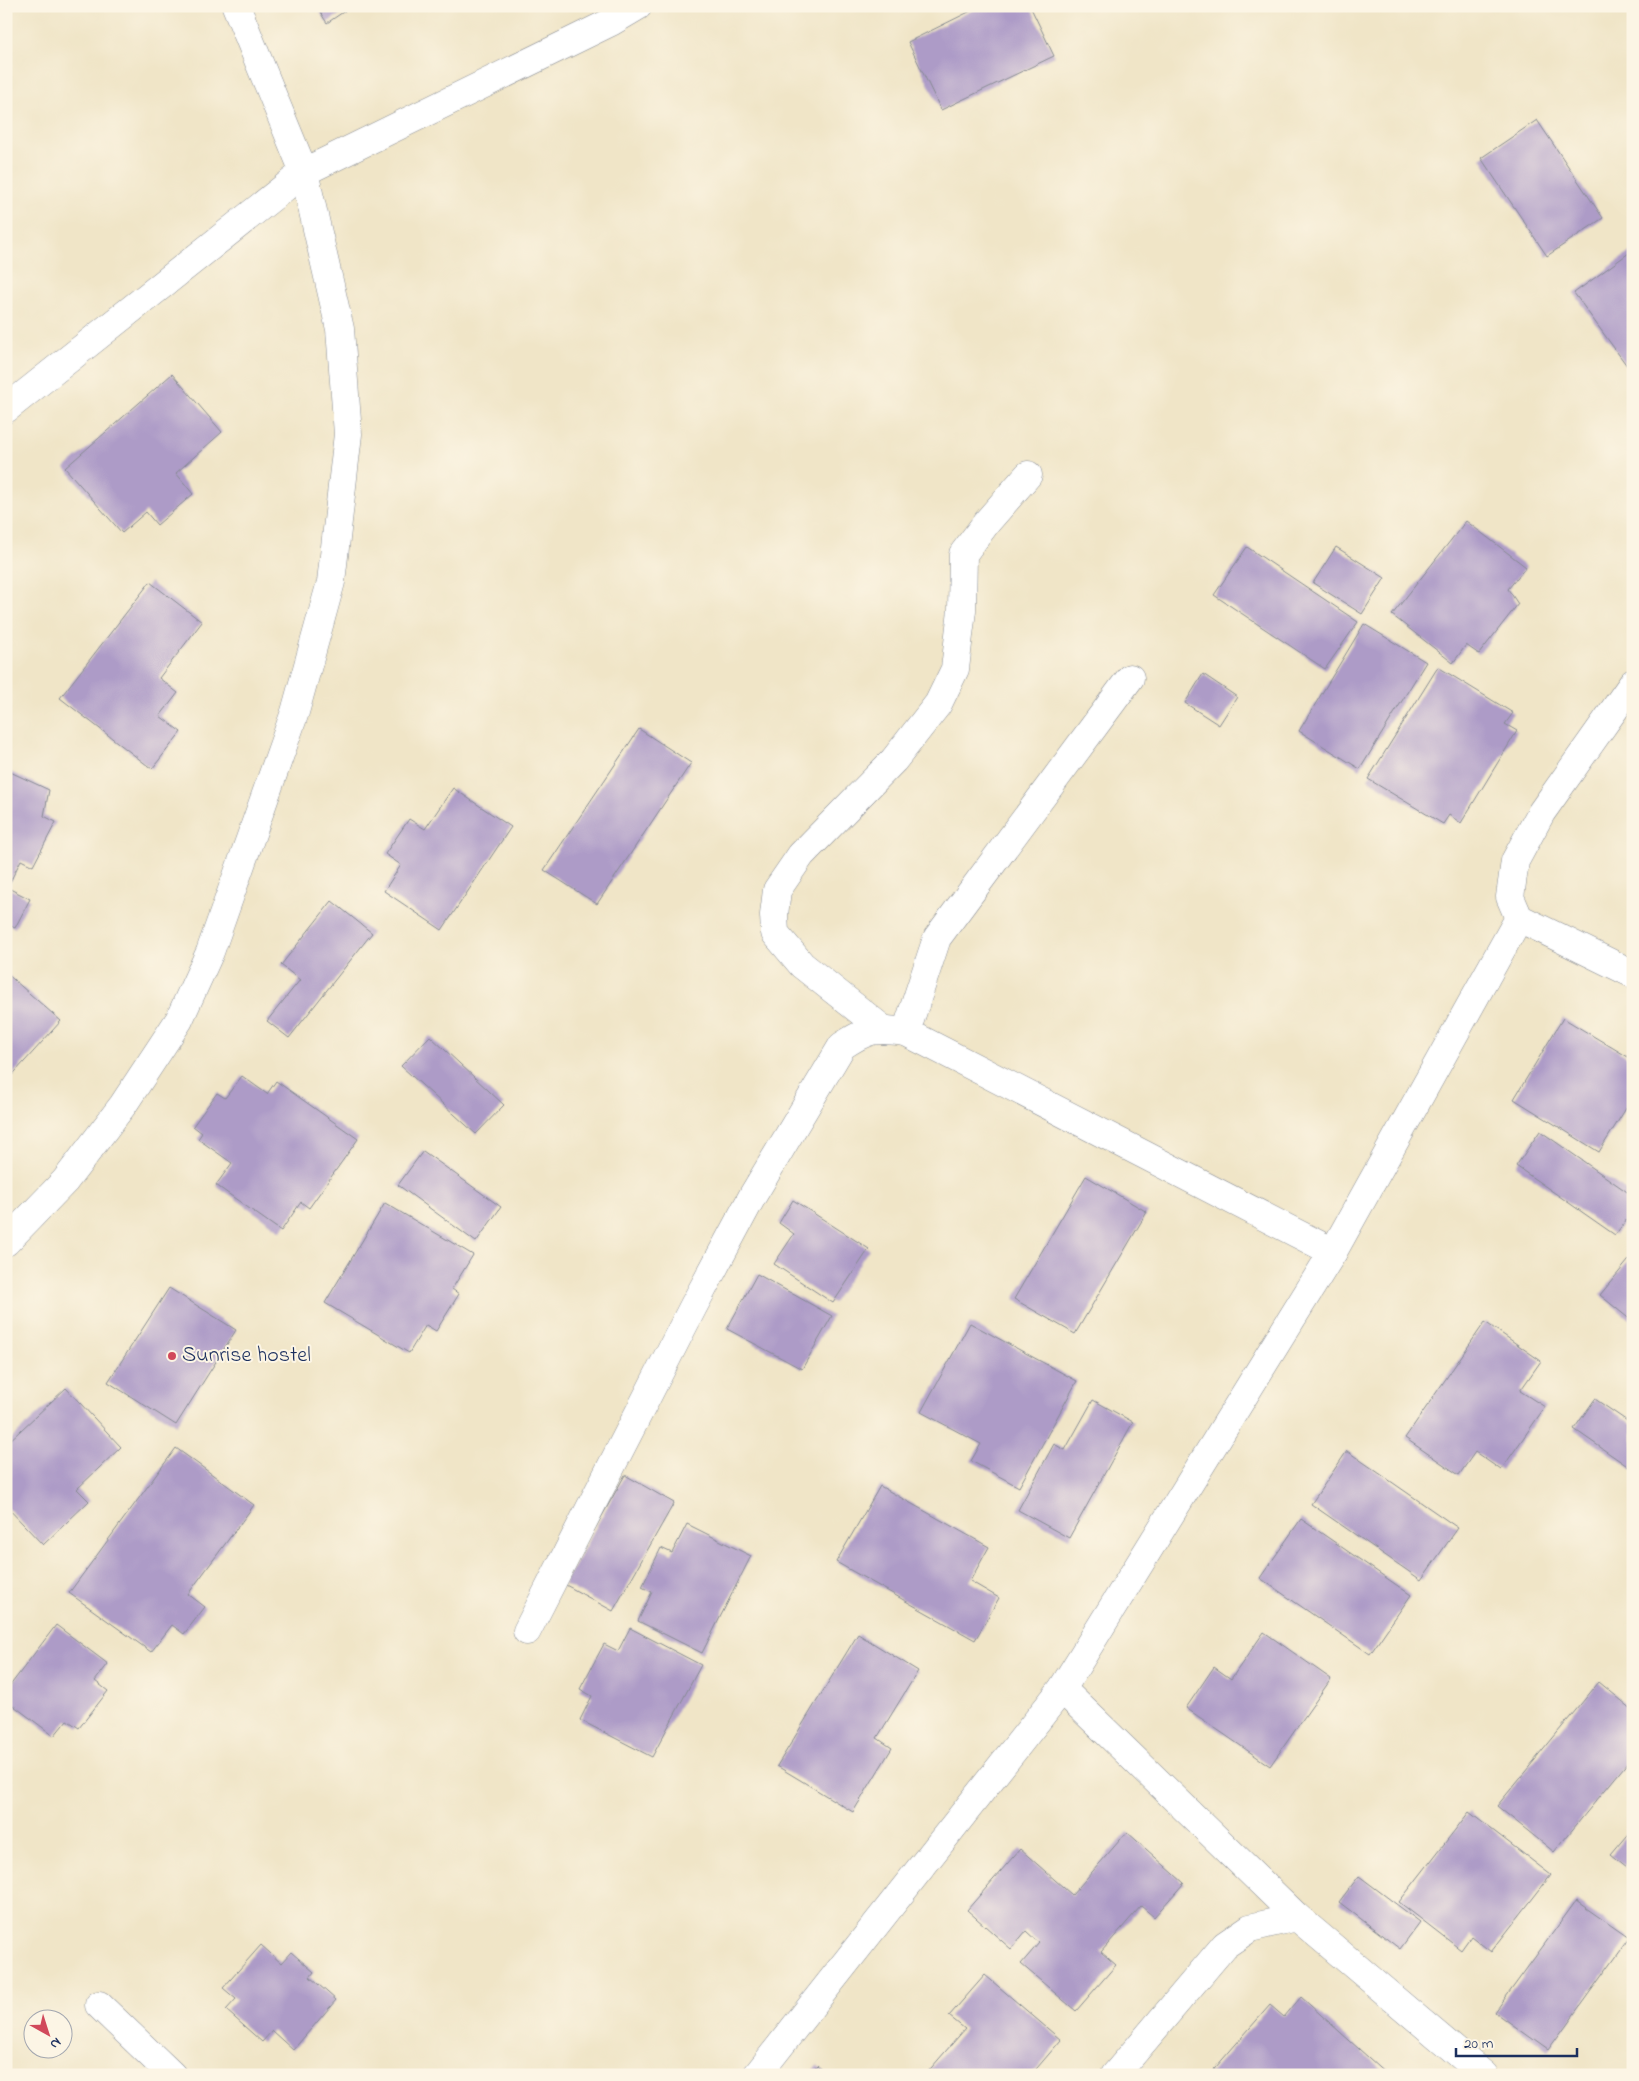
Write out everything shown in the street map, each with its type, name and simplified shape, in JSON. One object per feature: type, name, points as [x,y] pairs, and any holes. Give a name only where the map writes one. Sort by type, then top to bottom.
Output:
[{"type":"street","points":[[6,1242],[65,1181],[122,1105],[179,1020],[210,952],[298,702],[331,582],[348,434],[340,329],[304,172],[236,6]]},
{"type":"street","points":[[6,409],[304,172],[611,22],[638,6]]},
{"type":"street","points":[[1028,475],[987,522],[963,554],[962,610],[955,669],[938,704],[894,760],[801,855],[777,890],[774,915],[775,934],[802,964],[895,1031],[1333,1252]]},
{"type":"street","points":[[895,1031],[937,938],[1130,678]]},
{"type":"street","points":[[1633,683],[1541,812],[1515,861],[1510,897],[1519,918],[1633,974]]},
{"type":"street","points":[[757,2075],[1062,1689],[1333,1252],[1519,918]]},
{"type":"street","points":[[527,1631],[740,1221],[842,1046],[858,1035],[877,1029],[895,1031]]},
{"type":"street","points":[[1062,1689],[1297,1917],[1484,2075]]},
{"type":"street","points":[[1115,2075],[1225,1944],[1250,1928],[1297,1917]]},
{"type":"street","points":[[99,2005],[172,2075]]},
{"type":"building","points":[[316,6],[352,6],[327,23]]},
{"type":"building","points":[[981,6],[1030,6],[1054,56],[941,110],[908,42]]},
{"type":"building","points":[[1537,120],[1603,218],[1547,256],[1481,158]]},
{"type":"building","points":[[1633,250],[1633,374],[1574,293]]},
{"type":"building","points":[[172,374],[222,432],[176,473],[193,494],[157,525],[146,512],[122,533],[65,468]]},
{"type":"building","points":[[1466,521],[1526,567],[1508,589],[1518,604],[1479,654],[1466,645],[1453,663],[1392,615]]},
{"type":"building","points":[[1247,547],[1358,622],[1325,669],[1214,595]]},
{"type":"building","points":[[1336,547],[1385,578],[1362,614],[1313,583]]},
{"type":"building","points":[[150,582],[202,622],[159,678],[178,693],[160,716],[181,732],[152,769],[60,698]]},
{"type":"building","points":[[1364,624],[1426,662],[1360,769],[1299,731]]},
{"type":"building","points":[[1438,667],[1513,713],[1505,724],[1517,731],[1461,823],[1449,815],[1443,824],[1368,779]]},
{"type":"building","points":[[1203,674],[1237,697],[1219,725],[1185,703]]},
{"type":"building","points":[[639,729],[691,763],[597,904],[544,870]]},
{"type":"building","points":[[6,770],[49,790],[44,816],[56,822],[33,866],[21,860],[9,884],[6,882]]},
{"type":"building","points":[[453,788],[511,827],[442,930],[384,891],[401,865],[385,854],[409,819],[425,829]]},
{"type":"building","points":[[6,887],[30,899],[15,928],[6,923]]},
{"type":"building","points":[[332,901],[372,933],[289,1038],[267,1021],[300,980],[281,965]]},
{"type":"building","points":[[6,973],[61,1021],[6,1082]]},
{"type":"building","points":[[1563,1018],[1633,1060],[1633,1097],[1599,1152],[1514,1099]]},
{"type":"building","points":[[430,1036],[504,1105],[476,1134],[401,1066]]},
{"type":"building","points":[[242,1076],[267,1094],[276,1081],[358,1139],[309,1208],[301,1202],[281,1231],[216,1185],[232,1163],[198,1139],[202,1133],[193,1126],[217,1093],[225,1098]]},
{"type":"building","points":[[1540,1131],[1633,1196],[1633,1211],[1615,1235],[1516,1166]]},
{"type":"building","points":[[423,1151],[501,1207],[476,1242],[398,1185]]},
{"type":"building","points":[[1086,1176],[1147,1212],[1075,1334],[1014,1299]]},
{"type":"building","points":[[793,1200],[869,1249],[833,1303],[774,1264],[794,1234],[779,1223]]},
{"type":"building","points":[[385,1203],[473,1255],[452,1289],[459,1294],[436,1331],[426,1325],[409,1353],[325,1303]]},
{"type":"building","points":[[1633,1255],[1633,1322],[1600,1295]]},
{"type":"building","points":[[757,1274],[832,1316],[802,1369],[727,1329]]},
{"type":"building","name":"Sunrise hostel","points":[[169,1288],[236,1330],[176,1425],[108,1382]]},
{"type":"building","points":[[1485,1322],[1541,1361],[1520,1391],[1545,1407],[1501,1470],[1475,1452],[1459,1475],[1405,1438]]},
{"type":"building","points":[[970,1323],[1077,1381],[1019,1487],[971,1461],[981,1444],[921,1412]]},
{"type":"building","points":[[66,1388],[121,1447],[77,1489],[89,1501],[43,1545],[6,1506],[6,1444]]},
{"type":"building","points":[[1595,1399],[1633,1425],[1633,1470],[1574,1429]]},
{"type":"building","points":[[1093,1400],[1133,1422],[1069,1538],[1018,1510],[1054,1444],[1065,1450]]},
{"type":"building","points":[[176,1448],[254,1505],[188,1594],[205,1607],[184,1634],[172,1625],[151,1652],[69,1593]]},
{"type":"building","points":[[1347,1451],[1458,1528],[1421,1580],[1311,1504]]},
{"type":"building","points":[[625,1475],[674,1503],[613,1611],[564,1584]]},
{"type":"building","points":[[880,1486],[989,1547],[970,1581],[999,1598],[975,1640],[836,1562]]},
{"type":"building","points":[[1301,1519],[1411,1595],[1370,1654],[1260,1578]]},
{"type":"building","points":[[687,1524],[751,1556],[702,1653],[638,1621],[652,1592],[642,1587],[661,1548],[672,1553]]},
{"type":"building","points":[[56,1625],[108,1664],[95,1681],[108,1691],[79,1728],[67,1720],[54,1736],[6,1700],[6,1691]]},
{"type":"building","points":[[630,1628],[701,1665],[652,1757],[580,1720],[592,1696],[580,1689],[604,1644],[618,1651]]},
{"type":"building","points":[[1264,1632],[1331,1679],[1270,1766],[1186,1708],[1214,1667],[1231,1679]]},
{"type":"building","points":[[858,1634],[918,1671],[877,1738],[892,1748],[853,1812],[777,1766]]},
{"type":"building","points":[[1599,1682],[1633,1710],[1633,1756],[1554,1852],[1497,1806]]},
{"type":"building","points":[[1469,1812],[1551,1875],[1491,1952],[1471,1936],[1461,1950],[1399,1902]]},
{"type":"building","points":[[1633,1829],[1633,1873],[1611,1855]]},
{"type":"building","points":[[1127,1832],[1184,1883],[1154,1917],[1141,1906],[1101,1952],[1116,1965],[1076,2011],[1021,1964],[1039,1943],[1026,1931],[1011,1949],[967,1910],[1020,1849],[1072,1895]]},
{"type":"building","points":[[1359,1876],[1420,1922],[1400,1949],[1339,1902]]},
{"type":"building","points":[[1576,1901],[1629,1938],[1548,2050],[1495,2012]]},
{"type":"building","points":[[261,1945],[281,1963],[291,1952],[314,1972],[310,1977],[336,2000],[293,2050],[272,2031],[262,2042],[226,2010],[236,1999],[223,1988]]},
{"type":"building","points":[[985,1975],[1061,2040],[1031,2075],[925,2075],[965,2029],[949,2016]]},
{"type":"building","points":[[1301,1997],[1388,2075],[1209,2075],[1270,2005],[1284,2017]]},
{"type":"building","points":[[817,2065],[828,2075],[809,2075]]},
{"type":"place","name":"Sunrise hostel","points":[[172,1356]]}]
